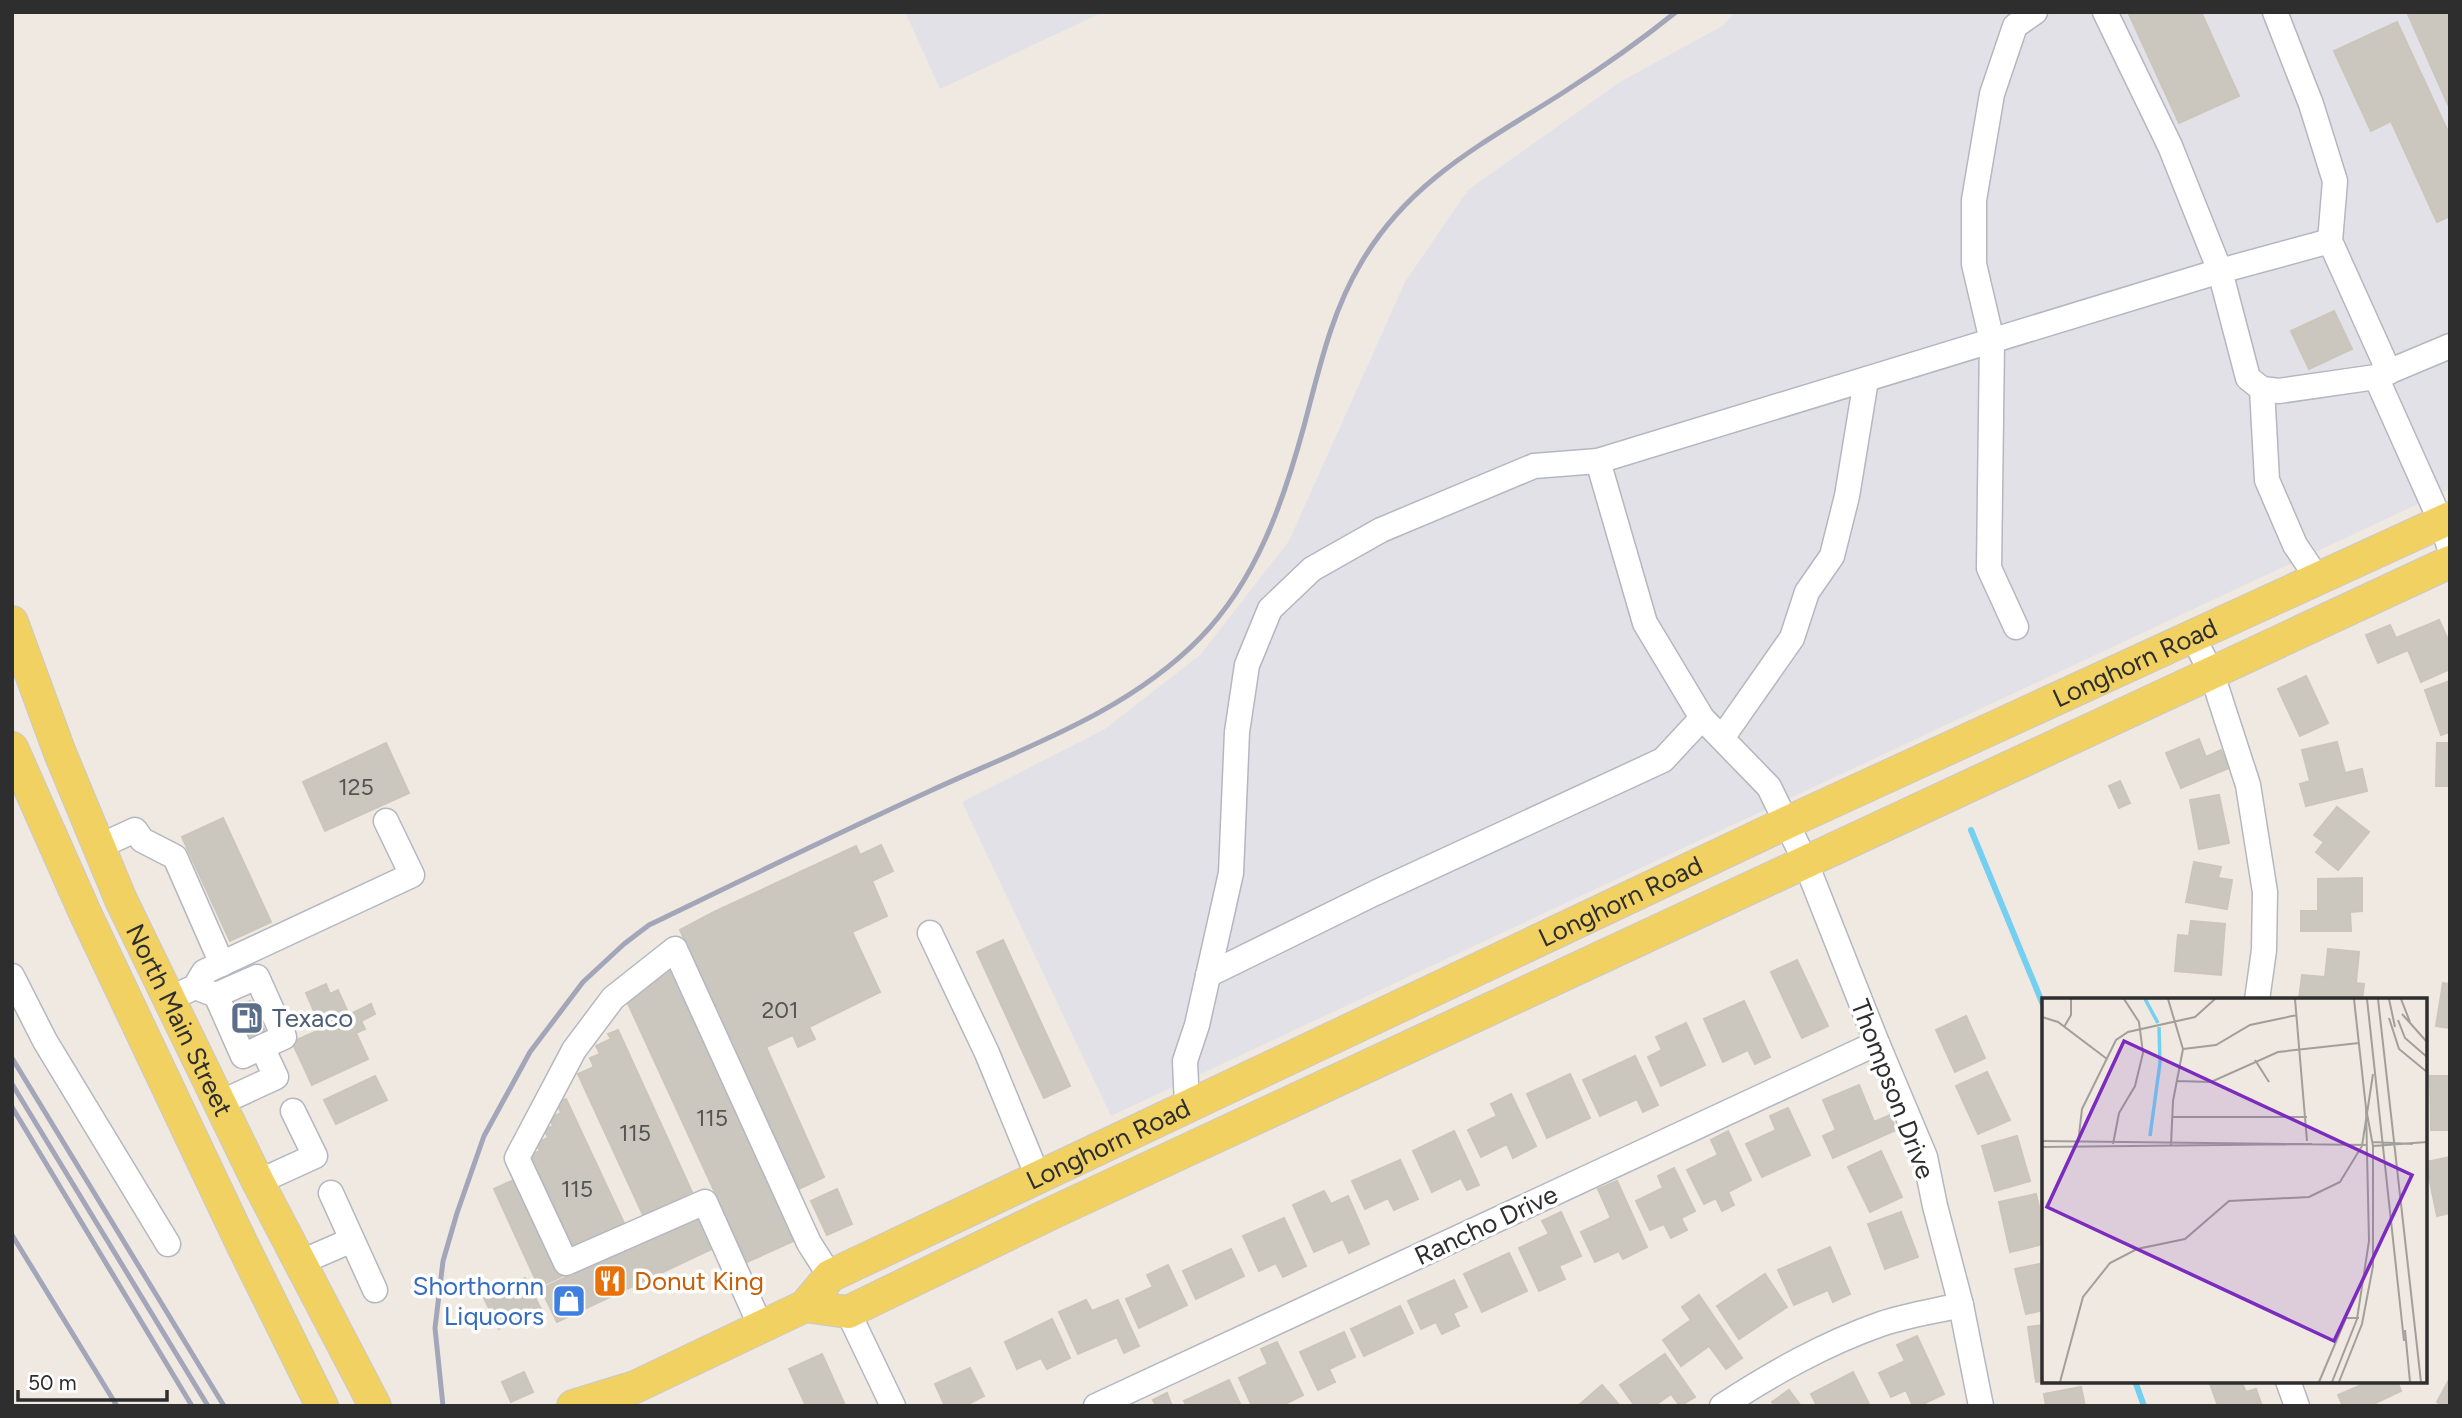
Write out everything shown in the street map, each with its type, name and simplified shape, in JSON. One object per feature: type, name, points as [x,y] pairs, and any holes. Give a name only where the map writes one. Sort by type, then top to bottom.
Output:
[{"type":"main road","name":"Longhorn Road","points":[[573,1406],[623,1396],[805,1306],[830,1276],[1786,822],[2318,579],[2447,529]]},
{"type":"main road","name":"Longhorn Road","points":[[848,1312],[1054,1212],[2450,562]]},
{"type":"main road","name":"North Main Street","points":[[12,622],[98,847],[240,1016],[191,1043],[299,1263],[375,1406]]},
{"type":"main road","name":"North Main Street","points":[[12,748],[86,915],[322,1406]]},
{"type":"main road","points":[[1038,1177],[1054,1212]]},
{"type":"main road","points":[[805,1306],[848,1312]]},
{"type":"main road","points":[[351,1361],[398,1406]]},
{"type":"street","points":[[2017,628],[1989,568],[1992,341],[1974,264],[1974,200],[1992,94],[2015,26],[2035,12]]},
{"type":"street","points":[[2105,12],[2170,146],[2220,271],[2248,378],[2262,388],[2279,391],[2382,375],[2450,346]]},
{"type":"street","points":[[2275,12],[2311,104],[2335,181],[2330,241],[2382,375],[2447,529]]},
{"type":"street","points":[[1187,1106],[1185,1061],[1197,1025],[1231,873],[1237,732],[1247,665],[1270,609],[1312,569],[1381,530],[1534,466],[1598,461],[2220,271],[2330,241]]},
{"type":"street","points":[[1722,738],[1792,638],[1807,592],[1832,556],[1847,496],[1866,380]]},
{"type":"street","points":[[2262,388],[2267,480],[2295,545],[2318,579]]},
{"type":"street","name":"Thompson Drive","points":[[1598,461],[1645,623],[1702,718],[1769,787],[1805,861],[1925,1157],[1961,1305],[1981,1406]]},
{"type":"street","points":[[2193,637],[2213,674],[2248,786],[2258,839],[2265,892],[2264,950],[2257,998]]},
{"type":"street","points":[[1208,975],[1375,892],[1663,760],[1702,718]]},
{"type":"street","points":[[220,1103],[276,1077],[240,1016],[204,972],[412,875],[386,821]]},
{"type":"street","points":[[98,847],[135,830],[142,840],[175,857],[222,964]]},
{"type":"street","points":[[930,933],[987,1053],[1038,1177]]},
{"type":"street","points":[[761,1327],[705,1202],[566,1263],[517,1158],[574,1050],[613,998],[676,949],[809,1243],[830,1276]]},
{"type":"street","points":[[12,976],[45,1041],[168,1244]]},
{"type":"street","points":[[191,1043],[240,1016]]},
{"type":"street","name":"Rancho Drive","points":[[1096,1406],[1877,1043]]},
{"type":"street","points":[[258,1182],[315,1156],[293,1111]]},
{"type":"street","points":[[331,1193],[375,1290]]},
{"type":"street","points":[[299,1263],[352,1240]]},
{"type":"street","points":[[1722,1406],[1823,1346],[1884,1323],[1961,1305]]},
{"type":"street","points":[[848,1312],[893,1406]]},
{"type":"street","points":[[2289,1383],[2297,1406]]},
{"type":"shaded area","points":[[905,12],[1103,12],[940,89]]},
{"type":"shaded area","points":[[1734,12],[2450,12],[2450,489],[1111,1116],[962,802],[1105,729],[1200,655],[1289,541],[1405,282],[1468,190],[1620,82],[1724,25]]},
{"type":"building","points":[[2128,12],[2201,12],[2239,96],[2179,123]]},
{"type":"building","points":[[2407,12],[2450,12],[2450,109]]},
{"type":"building","points":[[2397,22],[2450,136],[2450,216],[2437,222],[2391,121],[2371,131],[2334,51]]},
{"type":"building","points":[[2334,311],[2352,349],[2309,369],[2291,331]]},
{"type":"building","points":[[2439,620],[2450,644],[2450,669],[2421,682],[2408,650],[2378,663],[2366,635],[2390,625],[2396,638]]},
{"type":"building","points":[[2306,676],[2328,723],[2300,736],[2278,689]]},
{"type":"building","points":[[2450,681],[2450,732],[2441,735],[2425,690]]},
{"type":"building","points":[[2199,739],[2206,757],[2221,750],[2229,768],[2181,788],[2166,753]]},
{"type":"building","points":[[2337,742],[2345,773],[2362,769],[2367,791],[2306,806],[2300,784],[2310,781],[2302,750]]},
{"type":"building","points":[[386,743],[409,793],[325,831],[303,782]]},
{"type":"building","points":[[2437,743],[2450,743],[2450,786],[2436,786]]},
{"type":"building","points":[[2120,781],[2130,803],[2119,808],[2109,786]]},
{"type":"building","points":[[2219,795],[2229,843],[2199,849],[2190,800]]},
{"type":"building","points":[[2337,807],[2369,832],[2338,870],[2316,852],[2324,842],[2314,835]]},
{"type":"building","points":[[223,818],[271,922],[230,941],[182,837]]},
{"type":"building","points":[[881,845],[893,871],[872,881],[887,916],[852,932],[880,992],[809,1027],[815,1039],[798,1047],[793,1035],[766,1047],[824,1177],[799,1189],[680,930],[856,846],[860,855]]},
{"type":"building","points":[[2194,862],[2221,867],[2218,878],[2232,880],[2227,909],[2186,902]]},
{"type":"building","points":[[2362,878],[2362,911],[2350,912],[2351,931],[2301,931],[2301,911],[2318,911],[2318,879]]},
{"type":"building","points":[[2191,921],[2225,924],[2221,975],[2175,971],[2178,935],[2189,936]]},
{"type":"building","points":[[1003,940],[1070,1086],[1044,1098],[977,952]]},
{"type":"building","points":[[2328,949],[2359,952],[2356,983],[2364,984],[2362,998],[2299,998],[2302,975],[2325,977]]},
{"type":"building","points":[[670,960],[798,1239],[747,1262],[625,997],[651,985],[647,977]]},
{"type":"building","points":[[1797,960],[1828,1026],[1802,1038],[1771,972]]},
{"type":"building","points":[[2443,983],[2450,984],[2450,1028],[2436,1026]]},
{"type":"building","points":[[326,984],[330,994],[338,990],[349,1015],[371,1004],[375,1014],[361,1021],[365,1029],[356,1033],[368,1059],[312,1085],[292,1042],[322,1029],[306,993]]},
{"type":"building","name":"Texaco","points":[[250,1001],[265,1031],[245,1040],[231,1010]]},
{"type":"building","points":[[1744,1001],[1770,1057],[1755,1064],[1748,1050],[1723,1062],[1704,1019]]},
{"type":"building","points":[[1966,1016],[1985,1058],[1955,1072],[1936,1030]]},
{"type":"building","points":[[1686,1023],[1705,1065],[1661,1086],[1648,1057],[1662,1050],[1656,1037]]},
{"type":"building","points":[[618,1030],[692,1192],[643,1215],[578,1074],[594,1067],[590,1058],[600,1054],[596,1046],[611,1039],[608,1034]]},
{"type":"building","points":[[1635,1056],[1658,1105],[1643,1112],[1637,1099],[1600,1116],[1583,1080]]},
{"type":"building","points":[[1987,1072],[2010,1120],[1978,1134],[1956,1086]]},
{"type":"building","points":[[1570,1074],[1590,1118],[1547,1138],[1527,1094]]},
{"type":"building","points":[[375,1076],[387,1100],[336,1124],[324,1100]]},
{"type":"building","points":[[2430,1076],[2450,1076],[2450,1130],[2431,1130]]},
{"type":"building","points":[[1859,1085],[1874,1122],[1890,1115],[1896,1130],[1833,1158],[1823,1136],[1836,1130],[1823,1100]]},
{"type":"building","points":[[1511,1094],[1536,1146],[1513,1158],[1507,1144],[1481,1157],[1468,1130],[1497,1116],[1491,1104]]},
{"type":"building","points":[[566,1099],[624,1223],[573,1247],[531,1155],[540,1151],[536,1143],[548,1138],[545,1130],[553,1126],[550,1118],[561,1113],[557,1103]]},
{"type":"building","points":[[1788,1108],[1810,1155],[1762,1177],[1746,1144],[1776,1130],[1770,1116]]},
{"type":"building","points":[[1454,1131],[1479,1185],[1467,1190],[1461,1178],[1432,1192],[1413,1151]]},
{"type":"building","points":[[1728,1131],[1751,1180],[1728,1192],[1734,1205],[1722,1211],[1716,1198],[1704,1204],[1687,1170],[1718,1155],[1711,1140]]},
{"type":"building","points":[[2017,1136],[2030,1181],[1995,1191],[1982,1146]]},
{"type":"building","points":[[1881,1151],[1902,1197],[1870,1212],[1848,1167]]},
{"type":"building","points":[[2450,1157],[2450,1213],[2437,1216],[2427,1162]]},
{"type":"building","points":[[1400,1160],[1418,1199],[1394,1210],[1388,1198],[1365,1209],[1352,1181]]},
{"type":"building","points":[[1674,1168],[1695,1211],[1681,1218],[1687,1230],[1671,1238],[1664,1224],[1650,1230],[1636,1201],[1663,1188],[1658,1176]]},
{"type":"building","points":[[518,1178],[562,1276],[539,1287],[494,1189]]},
{"type":"building","points":[[1617,1181],[1647,1247],[1623,1259],[1619,1251],[1595,1262],[1581,1232],[1611,1218],[1598,1189]]},
{"type":"building","points":[[837,1189],[852,1224],[827,1235],[811,1201]]},
{"type":"building","points":[[1324,1191],[1331,1204],[1348,1196],[1369,1244],[1349,1253],[1343,1239],[1314,1252],[1293,1205]]},
{"type":"building","points":[[2036,1194],[2042,1220],[2042,1244],[2010,1252],[1999,1202]]},
{"type":"building","points":[[1561,1212],[1581,1256],[1559,1266],[1565,1279],[1539,1291],[1519,1248],[1549,1234],[1542,1221]]},
{"type":"building","points":[[1901,1212],[1918,1257],[1885,1269],[1868,1224]]},
{"type":"building","points":[[702,1213],[718,1246],[557,1322],[541,1289]]},
{"type":"building","points":[[1284,1218],[1306,1266],[1283,1277],[1276,1263],[1259,1271],[1243,1236]]},
{"type":"building","points":[[1830,1247],[1850,1294],[1833,1302],[1828,1290],[1794,1305],[1778,1270]]},
{"type":"building","points":[[1231,1249],[1244,1276],[1196,1299],[1183,1271]]},
{"type":"building","points":[[1509,1253],[1527,1291],[1482,1312],[1464,1274]]},
{"type":"building","points":[[2042,1263],[2042,1310],[2026,1314],[2015,1269]]},
{"type":"building","points":[[1168,1265],[1187,1305],[1139,1328],[1126,1299],[1153,1287],[1147,1275]]},
{"type":"building","points":[[1765,1274],[1787,1307],[1739,1339],[1717,1306]]},
{"type":"building","points":[[525,1278],[541,1309],[499,1329],[484,1298]]},
{"type":"building","points":[[1454,1280],[1467,1307],[1453,1313],[1459,1326],[1442,1334],[1436,1322],[1421,1329],[1408,1301]]},
{"type":"building","points":[[1699,1295],[1742,1358],[1726,1369],[1709,1346],[1681,1366],[1663,1340],[1691,1320],[1682,1307]]},
{"type":"building","points":[[1086,1300],[1092,1311],[1118,1300],[1139,1346],[1124,1353],[1117,1337],[1078,1354],[1059,1312]]},
{"type":"building","points":[[1400,1306],[1413,1333],[1364,1356],[1351,1329]]},
{"type":"building","points":[[1052,1319],[1070,1358],[1047,1369],[1041,1358],[1017,1369],[1005,1342]]},
{"type":"building","points":[[2042,1325],[2042,1381],[2036,1382],[2028,1327]]},
{"type":"building","points":[[1344,1332],[1355,1357],[1329,1369],[1335,1382],[1318,1390],[1300,1352]]},
{"type":"building","points":[[1917,1336],[1944,1394],[1919,1406],[1913,1406],[1906,1390],[1891,1397],[1879,1373],[1905,1361],[1897,1345]]},
{"type":"building","points":[[1277,1342],[1303,1395],[1281,1406],[1252,1406],[1239,1378],[1268,1364],[1261,1349]]},
{"type":"building","points":[[822,1354],[844,1403],[838,1406],[806,1406],[789,1369]]},
{"type":"building","points":[[1665,1354],[1695,1397],[1680,1406],[1671,1394],[1654,1406],[1635,1406],[1620,1385]]},
{"type":"building","points":[[970,1368],[984,1396],[964,1406],[945,1406],[935,1384]]},
{"type":"building","points":[[524,1372],[533,1392],[511,1402],[502,1382]]},
{"type":"building","points":[[1853,1372],[1870,1406],[1817,1406],[1811,1394]]},
{"type":"building","points":[[2450,1378],[2450,1406],[2445,1406],[2437,1402]]},
{"type":"building","points":[[1229,1380],[1241,1406],[1187,1406],[1184,1401]]},
{"type":"building","points":[[2210,1383],[2242,1383],[2246,1392],[2256,1389],[2262,1406],[2218,1406]]},
{"type":"building","points":[[2398,1383],[2401,1391],[2369,1406],[2343,1406],[2338,1395],[2364,1384]]},
{"type":"building","points":[[1602,1385],[1620,1406],[1578,1406]]},
{"type":"building","points":[[2081,1387],[2085,1406],[2046,1406],[2044,1394]]},
{"type":"building","points":[[1789,1390],[1801,1406],[1775,1406],[1772,1402]]},
{"type":"building","points":[[1167,1393],[1172,1406],[1156,1406],[1153,1400]]},
{"type":"waterway","points":[[1971,830],[2042,1002]]},
{"type":"waterway","points":[[2136,1383],[2144,1406]]},
{"type":"tunnel","points":[[237,1023],[257,1014]]},
{"type":"railway","points":[[443,1406],[435,1328],[443,1261],[457,1213],[484,1136],[530,1052],[583,982],[649,925],[1072,726],[1140,688],[1171,664],[1220,616],[1237,592],[1265,540],[1287,484],[1334,322],[1361,263],[1381,234],[1402,208],[1452,165],[1593,73],[1676,12]]},
{"type":"railway","points":[[12,1058],[224,1406]]},
{"type":"railway","points":[[12,1084],[208,1406]]},
{"type":"railway","points":[[12,1107],[192,1406]]},
{"type":"railway","points":[[12,1235],[117,1406]]},
{"type":"place","name":"Texaco","points":[[247,1018]]},
{"type":"place","name":"Donut King","points":[[610,1281]]},
{"type":"place","name":"Shorthornn Liquoors","points":[[569,1301]]}]
